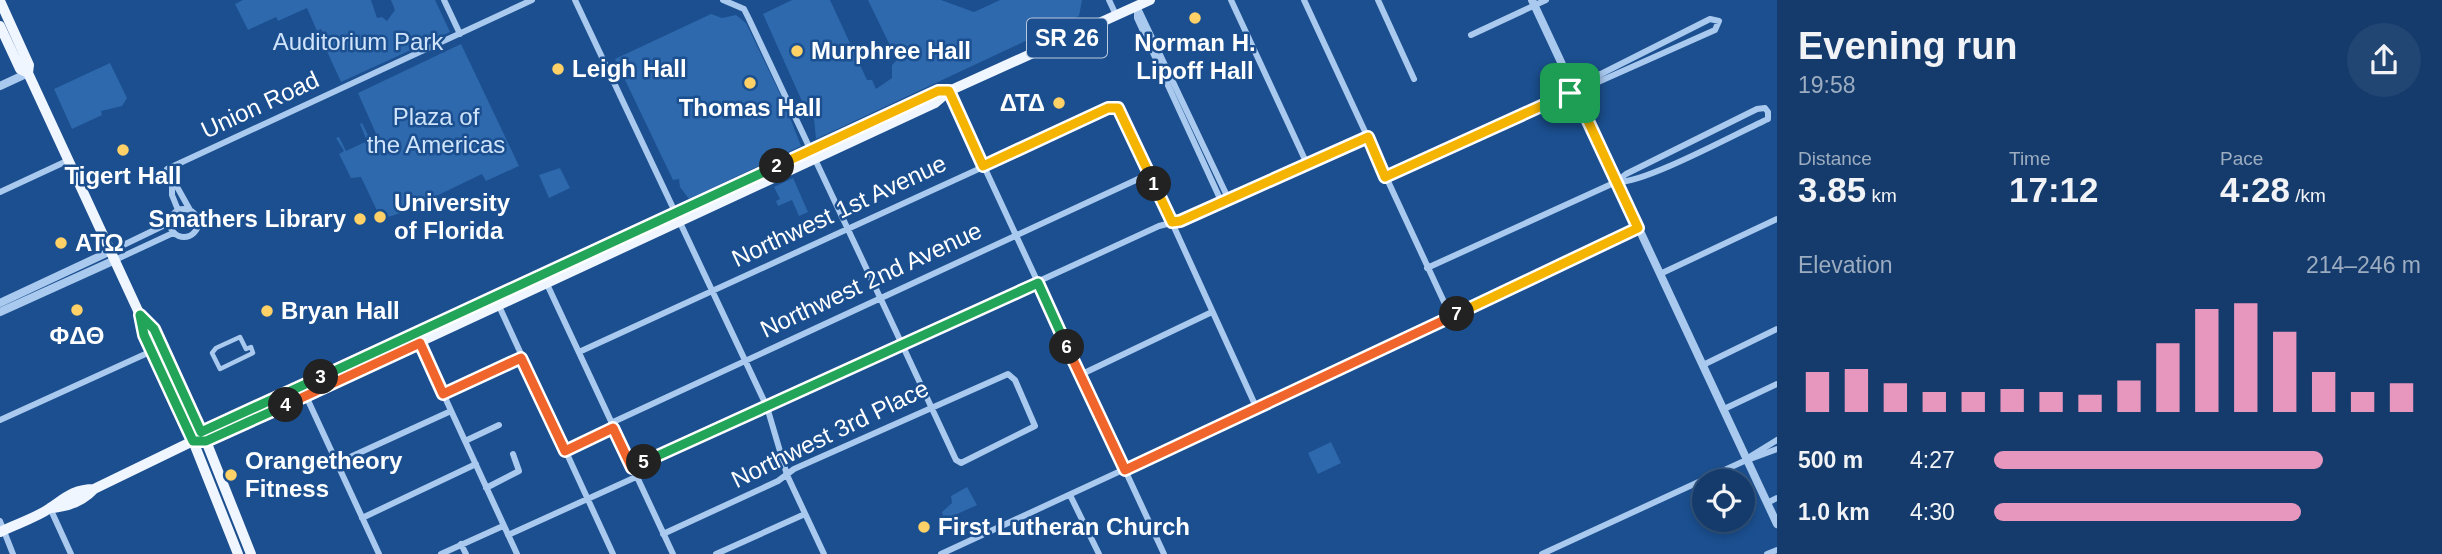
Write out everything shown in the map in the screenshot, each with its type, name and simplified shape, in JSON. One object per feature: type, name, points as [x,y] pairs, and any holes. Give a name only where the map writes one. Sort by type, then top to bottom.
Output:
[{"type":"main road","name":"SR 26","points":[[204,437],[415,333],[544,279],[814,154],[942,100],[949,91],[1150,0]]},
{"type":"main road","points":[[0,1],[29,65],[28,73],[140,315],[152,351],[193,441],[238,554]]},
{"type":"main road","points":[[0,26],[20,69],[28,73]]},
{"type":"main road","name":"SR 26","points":[[193,441],[306,396],[499,306],[544,279]]},
{"type":"main road","points":[[140,315],[154,329],[204,437],[251,554]]},
{"type":"main road","points":[[1,528],[50,508],[65,507],[85,498],[94,489],[193,441]]},
{"type":"street","points":[[444,0],[460,34]]},
{"type":"street","name":"Union Road","points":[[172,180],[167,169],[532,0]]},
{"type":"street","points":[[575,0],[767,407],[787,475],[824,554]]},
{"type":"street","points":[[723,0],[744,9],[931,406]]},
{"type":"street","points":[[1109,0],[1116,15]]},
{"type":"street","points":[[1231,0],[1307,164]]},
{"type":"street","points":[[1304,0],[1451,317]]},
{"type":"street","points":[[1378,0],[1414,79]]},
{"type":"street","points":[[1471,35],[1534,3],[1546,0]]},
{"type":"street","points":[[1534,3],[1777,524]]},
{"type":"street","points":[[1137,6],[1225,202]]},
{"type":"street","points":[[1385,177],[1715,30],[1719,21],[1710,19],[1586,82],[1574,91]]},
{"type":"street","points":[[0,86],[28,73]]},
{"type":"street","points":[[949,91],[1164,554]]},
{"type":"street","name":"Northwest 1st Avenue","points":[[579,352],[1108,108],[1116,107],[1122,113],[1149,174]]},
{"type":"street","points":[[1427,268],[1616,182],[1626,174],[1757,110],[1765,108],[1768,112],[1768,119],[1629,182],[1616,182]]},
{"type":"street","points":[[632,468],[1162,224],[1225,202],[1368,137]]},
{"type":"street","points":[[0,192],[69,160]]},
{"type":"street","points":[[1149,174],[1257,409]]},
{"type":"street","name":"Northwest 2nd Avenue","points":[[565,451],[745,360],[1149,174]]},
{"type":"street","points":[[172,180],[172,195],[178,210]]},
{"type":"street","points":[[0,303],[113,255],[173,233],[186,237],[195,231],[198,221],[172,180]]},
{"type":"street","points":[[0,312],[113,255],[169,223],[178,210],[190,210]]},
{"type":"street","points":[[1660,274],[1777,219]]},
{"type":"street","points":[[169,223],[173,233]]},
{"type":"street","points":[[941,554],[1257,409],[1638,228]]},
{"type":"street","points":[[544,279],[673,554]]},
{"type":"street","points":[[499,306],[586,499],[614,554]]},
{"type":"street","points":[[1080,375],[1212,312]]},
{"type":"street","points":[[1703,365],[1777,329]]},
{"type":"street","points":[[415,333],[517,554]]},
{"type":"street","points":[[240,337],[246,349],[251,347],[253,353],[220,369],[212,353],[216,348],[240,337]]},
{"type":"street","points":[[0,421],[152,351]]},
{"type":"street","points":[[443,394],[521,358]]},
{"type":"street","name":"Northwest 3rd Place","points":[[663,534],[931,406],[1008,374],[1013,377],[1035,425],[961,463],[931,406]]},
{"type":"street","points":[[1724,408],[1777,384]]},
{"type":"street","points":[[306,396],[379,554]]},
{"type":"street","points":[[337,463],[451,411]]},
{"type":"street","points":[[465,441],[499,425]]},
{"type":"street","points":[[1542,554],[1556,551],[1747,459],[1777,440]]},
{"type":"street","points":[[1747,459],[1777,449]]},
{"type":"street","points":[[486,488],[519,471],[513,454]]},
{"type":"street","points":[[362,518],[476,464]]},
{"type":"street","points":[[508,536],[636,477]]},
{"type":"street","points":[[1070,495],[1099,554]]},
{"type":"street","points":[[1767,503],[1777,498]]},
{"type":"street","points":[[50,508],[71,554]]},
{"type":"street","points":[[716,554],[805,514]]},
{"type":"street","points":[[441,554],[503,526]]},
{"type":"street","points":[[1,528],[13,554]]},
{"type":"street","points":[[461,544],[466,554]]},
{"type":"street","points":[[1768,554],[1777,550]]},
{"type":"green space","name":"Auditorium Park","points":[[243,0],[371,0],[377,18],[382,17],[387,21],[395,10],[391,0],[435,0],[450,32],[341,82],[325,47],[328,45],[321,29],[317,31],[307,8],[278,21],[276,17],[248,30],[235,4]]},
{"type":"green space","points":[[792,0],[830,0],[867,80],[872,80],[876,89],[892,78],[892,65],[897,60],[868,0],[941,0],[974,12],[1000,0],[1082,0],[1079,16],[816,139],[814,119],[805,108],[763,14]]},
{"type":"green space","points":[[711,14],[722,18],[736,15],[746,23],[783,100],[801,146],[689,199],[680,187],[679,179],[673,180],[615,59]]},
{"type":"green space","name":"Plaza of the Americas","points":[[461,44],[519,166],[486,181],[482,174],[401,213],[381,219],[361,177],[351,178],[339,154],[344,151],[336,138],[339,137],[346,151],[367,141],[360,124],[362,123],[370,139],[377,136],[358,93]]},
{"type":"green space","points":[[110,63],[127,98],[122,106],[101,111],[102,115],[72,129],[54,89]]},
{"type":"green space","points":[[560,168],[570,188],[549,198],[539,175]]},
{"type":"green space","points":[[793,178],[808,212],[799,216],[792,200],[778,206],[776,201],[780,199],[774,187]]},
{"type":"green space","points":[[1331,442],[1341,463],[1318,474],[1308,453]]},
{"type":"green space","points":[[967,487],[977,505],[944,520],[942,512],[952,503],[951,496]]},
{"type":"place","name":"Norman H. Lipoff Hall","points":[[1195,18]]},
{"type":"place","name":"Murphree Hall","points":[[797,51]]},
{"type":"place","name":"Leigh Hall","points":[[558,69]]},
{"type":"place","name":"Thomas Hall","points":[[750,83]]},
{"type":"place","name":"ΔΤΔ","points":[[1059,103]]},
{"type":"place","name":"Tigert Hall","points":[[123,150]]},
{"type":"place","name":"University of Florida","points":[[380,217]]},
{"type":"place","name":"Smathers Library","points":[[360,219]]},
{"type":"place","name":"ΑΤΩ","points":[[61,243]]},
{"type":"place","name":"ΦΔΘ","points":[[77,310]]},
{"type":"place","name":"Bryan Hall","points":[[267,311]]},
{"type":"place","name":"Orangetheory Fitness","points":[[231,475]]},
{"type":"place","name":"First Lutheran Church","points":[[924,527]]},
{"type":"route","points":[[938,91],[949,91],[983,166],[1108,108],[1118,108],[1172,222],[1187,219],[1368,137],[1385,177],[1570,93],[1574,91],[1638,228],[1125,470],[1038,283],[632,468],[613,428],[565,451],[521,358],[443,394],[420,343],[206,441],[193,441],[144,335],[140,315],[154,329],[201,432],[938,91]]}]
